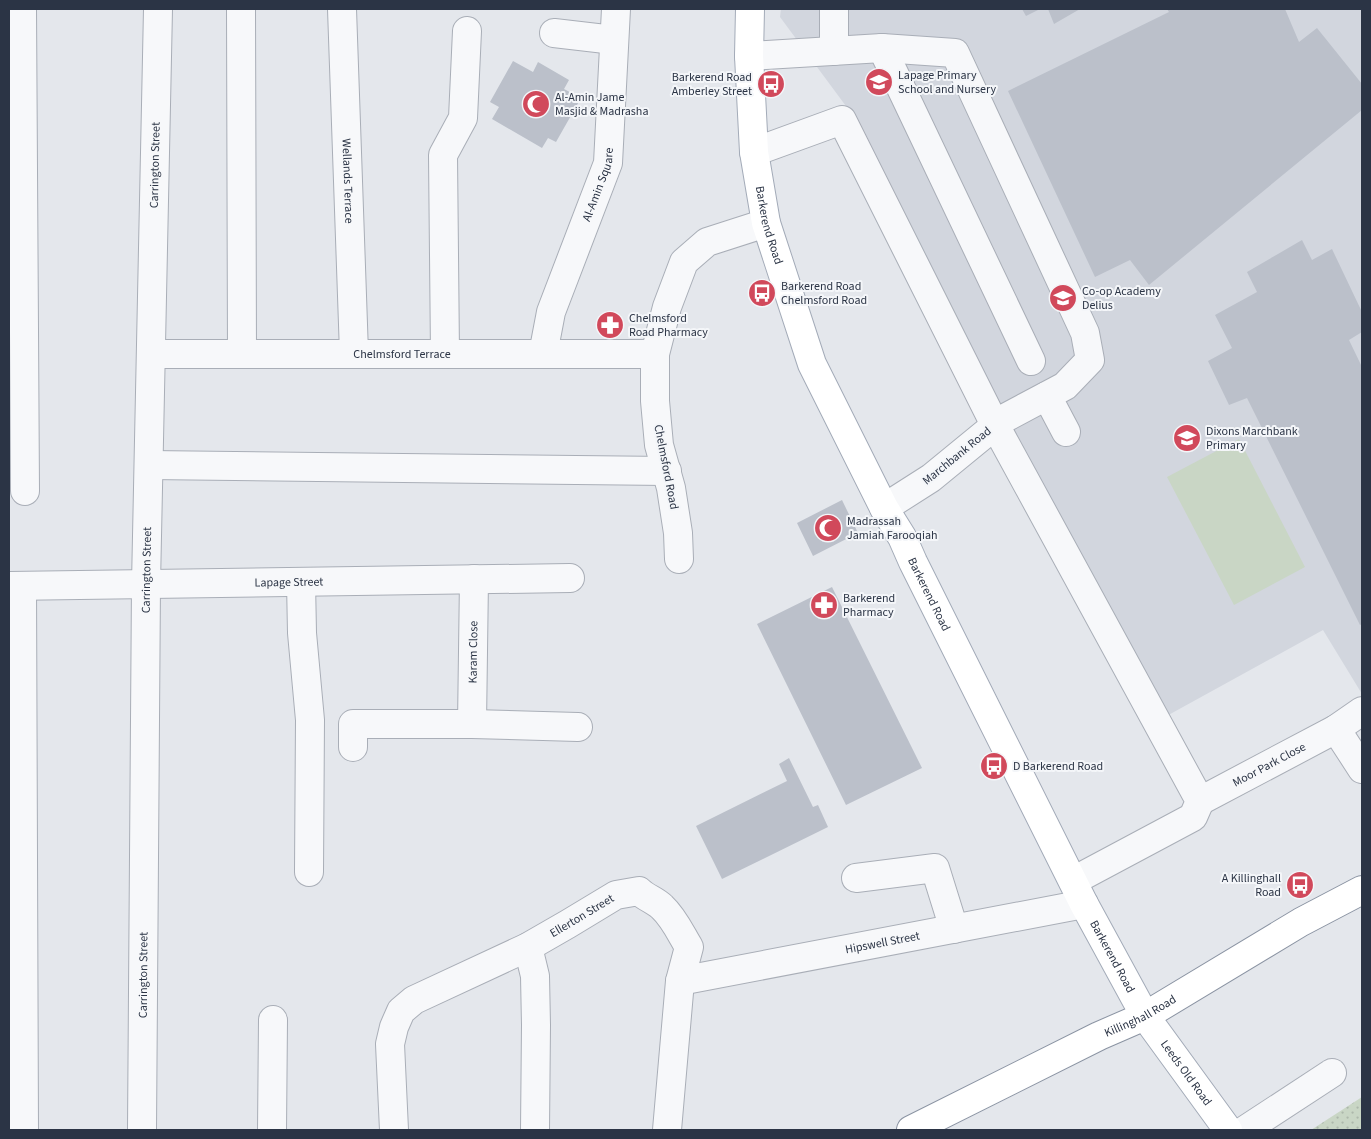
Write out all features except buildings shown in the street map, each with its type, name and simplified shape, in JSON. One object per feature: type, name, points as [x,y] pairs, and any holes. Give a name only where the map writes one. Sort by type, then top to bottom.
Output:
[{"type":"main road","name":"Barkerend Road","points":[[750,9],[749,56],[754,152],[766,223],[812,364],[884,508],[902,537],[1079,893],[1145,1016]]},
{"type":"main road","name":"Killinghall Road","points":[[912,1130],[1099,1036],[1145,1016],[1301,922],[1362,890]]},
{"type":"main road","name":"Leeds Old Road","points":[[1145,1016],[1228,1130]]},
{"type":"street","points":[[22,9],[25,491]]},
{"type":"street","name":"Carrington Street","points":[[142,1130],[146,584],[158,9]]},
{"type":"street","points":[[241,9],[242,354]]},
{"type":"street","name":"Wellands Terrace","points":[[342,9],[354,353]]},
{"type":"street","name":"Al-Amin Square","points":[[543,354],[551,312],[608,163],[616,9]]},
{"type":"street","points":[[834,9],[834,51]]},
{"type":"street","points":[[445,354],[443,155],[463,118],[467,31]]},
{"type":"street","points":[[554,34],[614,40]]},
{"type":"street","points":[[749,56],[882,48],[1031,361]]},
{"type":"street","name":"Marchbank Road","points":[[882,48],[955,53],[1085,333],[1090,360],[1066,386],[999,422],[931,478],[884,508]]},
{"type":"street","points":[[754,152],[842,120],[999,422],[1200,800]]},
{"type":"street","name":"Chelmsford Road","points":[[679,559],[671,488],[659,445],[655,401],[654,354],[667,308],[684,262],[707,242],[766,223]]},
{"type":"street","name":"Chelmsford Terrace","points":[[151,354],[654,354]]},
{"type":"street","points":[[1047,396],[1066,432]]},
{"type":"street","points":[[149,465],[667,471]]},
{"type":"street","name":"Lapage Street","points":[[16,586],[570,578]]},
{"type":"street","name":"Karam Close","points":[[472,724],[474,580]]},
{"type":"street","points":[[301,582],[302,634],[310,720],[309,872]]},
{"type":"street","points":[[16,586],[24,1130]]},
{"type":"street","name":"Moor Park Close","points":[[1200,800],[1336,729],[1362,711]]},
{"type":"street","points":[[352,748],[353,724],[472,724],[578,727]]},
{"type":"street","points":[[1336,729],[1362,769]]},
{"type":"street","name":"Hipswell Street","points":[[680,981],[954,929],[1079,893],[1192,817],[1200,800]]},
{"type":"street","points":[[856,878],[936,868],[954,929]]},
{"type":"street","name":"Ellerton Street","points":[[394,1130],[390,1044],[394,1027],[401,1011],[414,1000],[528,947],[616,895],[639,891],[645,897],[662,906],[690,947],[680,981],[667,1130]]},
{"type":"street","points":[[528,947],[535,976],[535,1130]]},
{"type":"street","points":[[272,1130],[274,1020]]},
{"type":"street","points":[[1245,1130],[1332,1073]]},
{"type":"shaded area","points":[[781,9],[1362,9],[1362,694],[1323,630],[1163,718],[1022,457],[857,121],[780,17]]},
{"type":"green space","points":[[1239,439],[1305,567],[1234,605],[1167,477]]},
{"type":"green space","points":[[1362,1097],[1362,1130],[1311,1130]]},
{"type":"place","name":"Lapage Primary School and Nursery","points":[[879,82]]},
{"type":"place","name":"Barkerend Road Amberley Street","points":[[771,84]]},
{"type":"place","name":"Al-Amin Jame Masjid & Madrasha","points":[[536,104]]},
{"type":"place","name":"Barkerend Road Chelmsford Road","points":[[762,293]]},
{"type":"place","name":"Co-op Academy Delius","points":[[1063,298]]},
{"type":"place","name":"Chelmsford Road Pharmacy","points":[[610,325]]},
{"type":"place","name":"Dixons Marchbank Primary","points":[[1187,438]]},
{"type":"place","name":"Madrassah Jamiah Farooqiah","points":[[828,528]]},
{"type":"place","name":"Barkerend Pharmacy","points":[[824,605]]},
{"type":"place","name":"D Barkerend Road","points":[[994,766]]},
{"type":"place","name":"A Killinghall Road","points":[[1300,885]]}]
